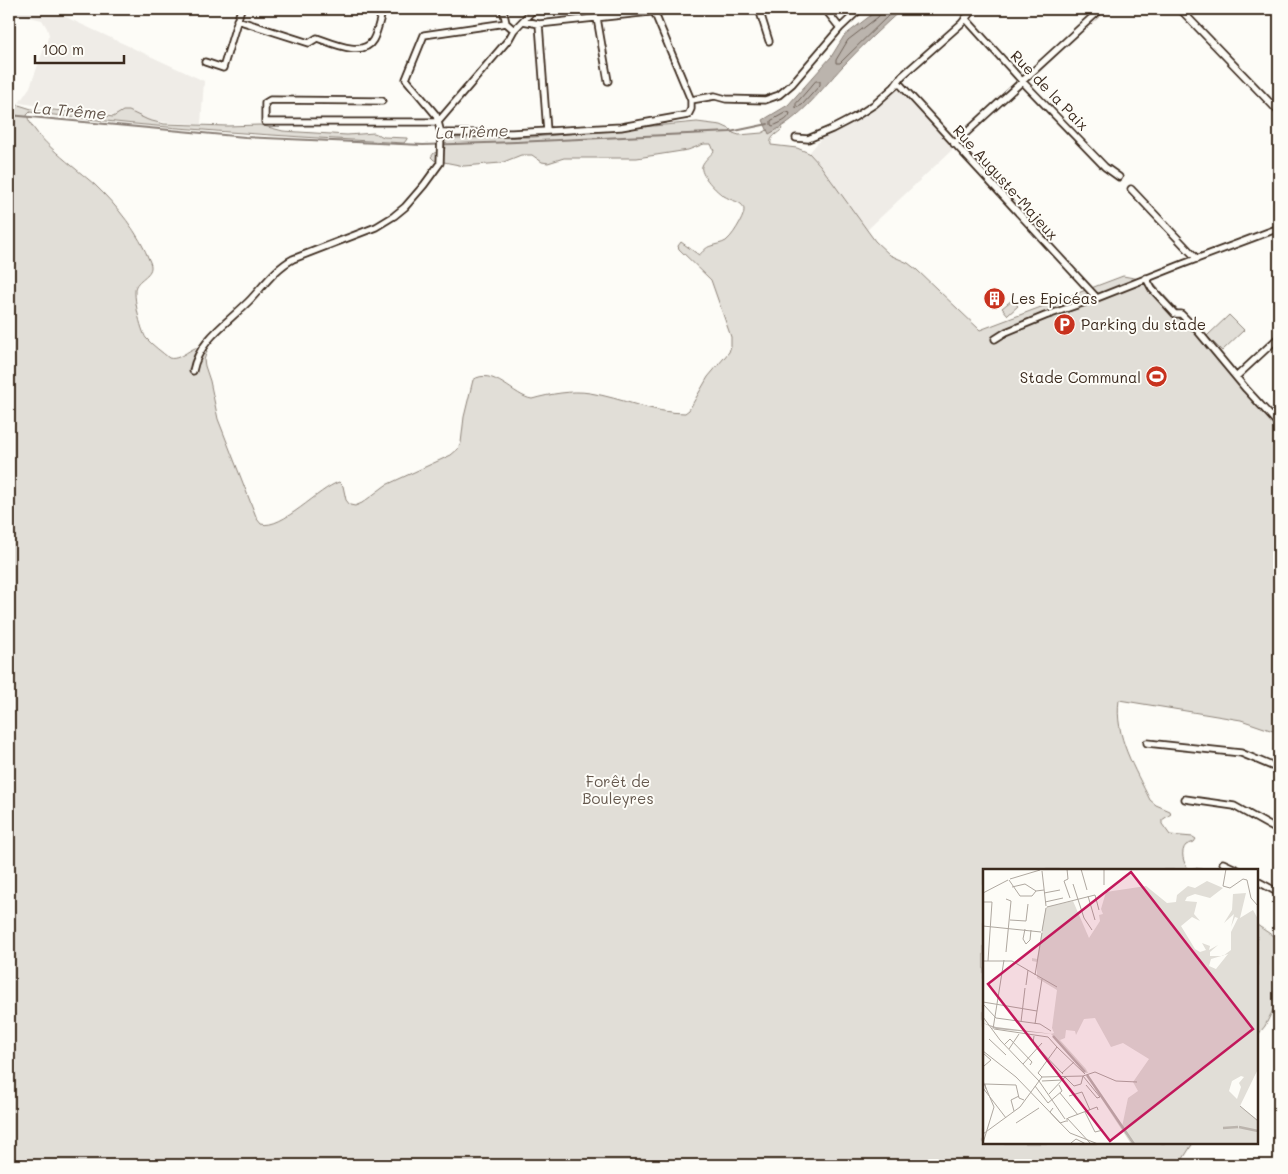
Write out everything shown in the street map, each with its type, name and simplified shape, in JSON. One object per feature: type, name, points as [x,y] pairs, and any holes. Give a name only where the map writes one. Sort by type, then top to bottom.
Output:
[{"type":"street","points":[[205,62],[223,68],[241,9]]},
{"type":"street","points":[[237,20],[309,44],[317,38],[354,49],[362,49],[373,39],[383,9]]},
{"type":"street","points":[[503,9],[506,23],[514,30]]},
{"type":"street","points":[[382,101],[270,100],[265,103],[265,122],[438,122],[509,39],[514,30],[534,9]]},
{"type":"street","points":[[523,21],[539,24],[653,10],[678,9]]},
{"type":"street","points":[[759,9],[769,41]]},
{"type":"street","points":[[825,9],[840,28]]},
{"type":"street","points":[[691,100],[712,96],[726,99],[765,100],[779,95],[792,84],[840,28],[860,9]]},
{"type":"street","points":[[796,138],[808,139],[855,117],[875,104],[973,9]]},
{"type":"street","points":[[954,144],[1101,9]]},
{"type":"street","points":[[1180,9],[1279,112]]},
{"type":"street","points":[[441,136],[621,127],[688,115],[691,109],[691,100],[653,10]]},
{"type":"street","points":[[597,18],[608,82]]},
{"type":"street","name":"Rue de la Paix","points":[[965,18],[1022,81],[1106,167],[1119,177]]},
{"type":"street","points":[[193,371],[200,354],[216,332],[283,265],[293,258],[362,233],[394,216],[438,168],[441,136],[436,115],[406,79],[424,35],[506,23]]},
{"type":"street","points":[[539,24],[547,131]]},
{"type":"street","name":"Rue Auguste-Majeux","points":[[898,82],[1097,298]]},
{"type":"street","points":[[1131,189],[1198,259]]},
{"type":"street","points":[[995,340],[1023,325],[1279,228]]},
{"type":"street","points":[[1146,278],[1152,289],[1175,314],[1181,314],[1197,330],[1279,425]]},
{"type":"street","points":[[1236,377],[1279,337]]},
{"type":"street","points":[[1147,743],[1241,753],[1279,769]]},
{"type":"street","points":[[1186,799],[1234,806],[1279,831]]},
{"type":"street","points":[[1224,863],[1236,869]]},
{"type":"street","points":[[1258,882],[1279,893]]},
{"type":"shaded area","points":[[9,9],[56,9],[57,13],[204,81],[201,124],[171,123],[19,103],[30,87],[49,35],[42,20],[14,13],[11,18],[9,17]]},
{"type":"shaded area","points":[[896,84],[951,141],[949,144],[953,149],[867,230],[820,165],[809,153],[832,126]]},
{"type":"green space","points":[[594,9],[636,9],[594,13]]},
{"type":"green space","name":"Forêt de Bouleyres","points":[[9,102],[38,111],[54,110],[85,114],[91,117],[100,115],[113,117],[123,111],[129,111],[148,120],[164,124],[260,125],[283,131],[347,135],[374,133],[384,137],[407,138],[404,143],[312,138],[175,128],[30,112],[27,115],[37,133],[95,185],[127,220],[140,241],[151,266],[151,270],[138,283],[135,290],[138,312],[146,338],[169,358],[179,357],[198,347],[207,351],[204,360],[218,419],[257,519],[261,524],[279,521],[339,482],[343,486],[346,500],[350,505],[355,506],[386,485],[451,455],[458,449],[461,443],[464,417],[473,380],[480,377],[496,379],[525,397],[532,399],[561,393],[583,392],[602,395],[661,411],[685,413],[689,410],[708,377],[729,352],[731,337],[711,280],[678,246],[681,242],[699,255],[706,248],[726,241],[735,230],[743,215],[744,210],[741,204],[721,194],[703,174],[702,166],[714,151],[711,144],[704,144],[688,150],[637,158],[564,158],[548,163],[542,162],[532,155],[521,155],[501,163],[464,166],[434,160],[431,157],[434,153],[444,151],[444,141],[448,138],[534,137],[697,122],[721,125],[739,135],[762,133],[773,127],[780,126],[782,129],[771,139],[771,145],[797,148],[809,153],[820,165],[875,241],[890,255],[908,263],[917,270],[980,330],[1123,276],[1151,281],[1279,421],[1279,733],[1241,720],[1119,700],[1120,726],[1132,764],[1150,800],[1170,811],[1171,814],[1162,820],[1162,824],[1170,835],[1193,837],[1196,839],[1194,842],[1186,845],[1183,851],[1184,861],[1189,869],[983,869],[983,1144],[1192,1144],[1179,1165],[9,1165]]},
{"type":"green space","points":[[1012,300],[1018,306],[1008,315],[1002,308]]},
{"type":"green space","points":[[1229,315],[1244,330],[1222,351],[1207,336]]},
{"type":"green space","points":[[1258,926],[1279,940],[1279,998],[1265,1026],[1258,1035]]},
{"type":"water","points":[[879,9],[902,9],[857,51],[801,112],[769,134],[763,120],[788,105],[831,57],[844,36]]},
{"type":"waterway","name":"La Trême","points":[[9,115],[245,137],[423,145],[730,132],[768,124]]},
{"type":"place","name":"Les Epicéas","points":[[995,298]]},
{"type":"place","name":"Parking du stade","points":[[1065,324]]},
{"type":"place","name":"Stade Communal","points":[[1157,377]]}]
